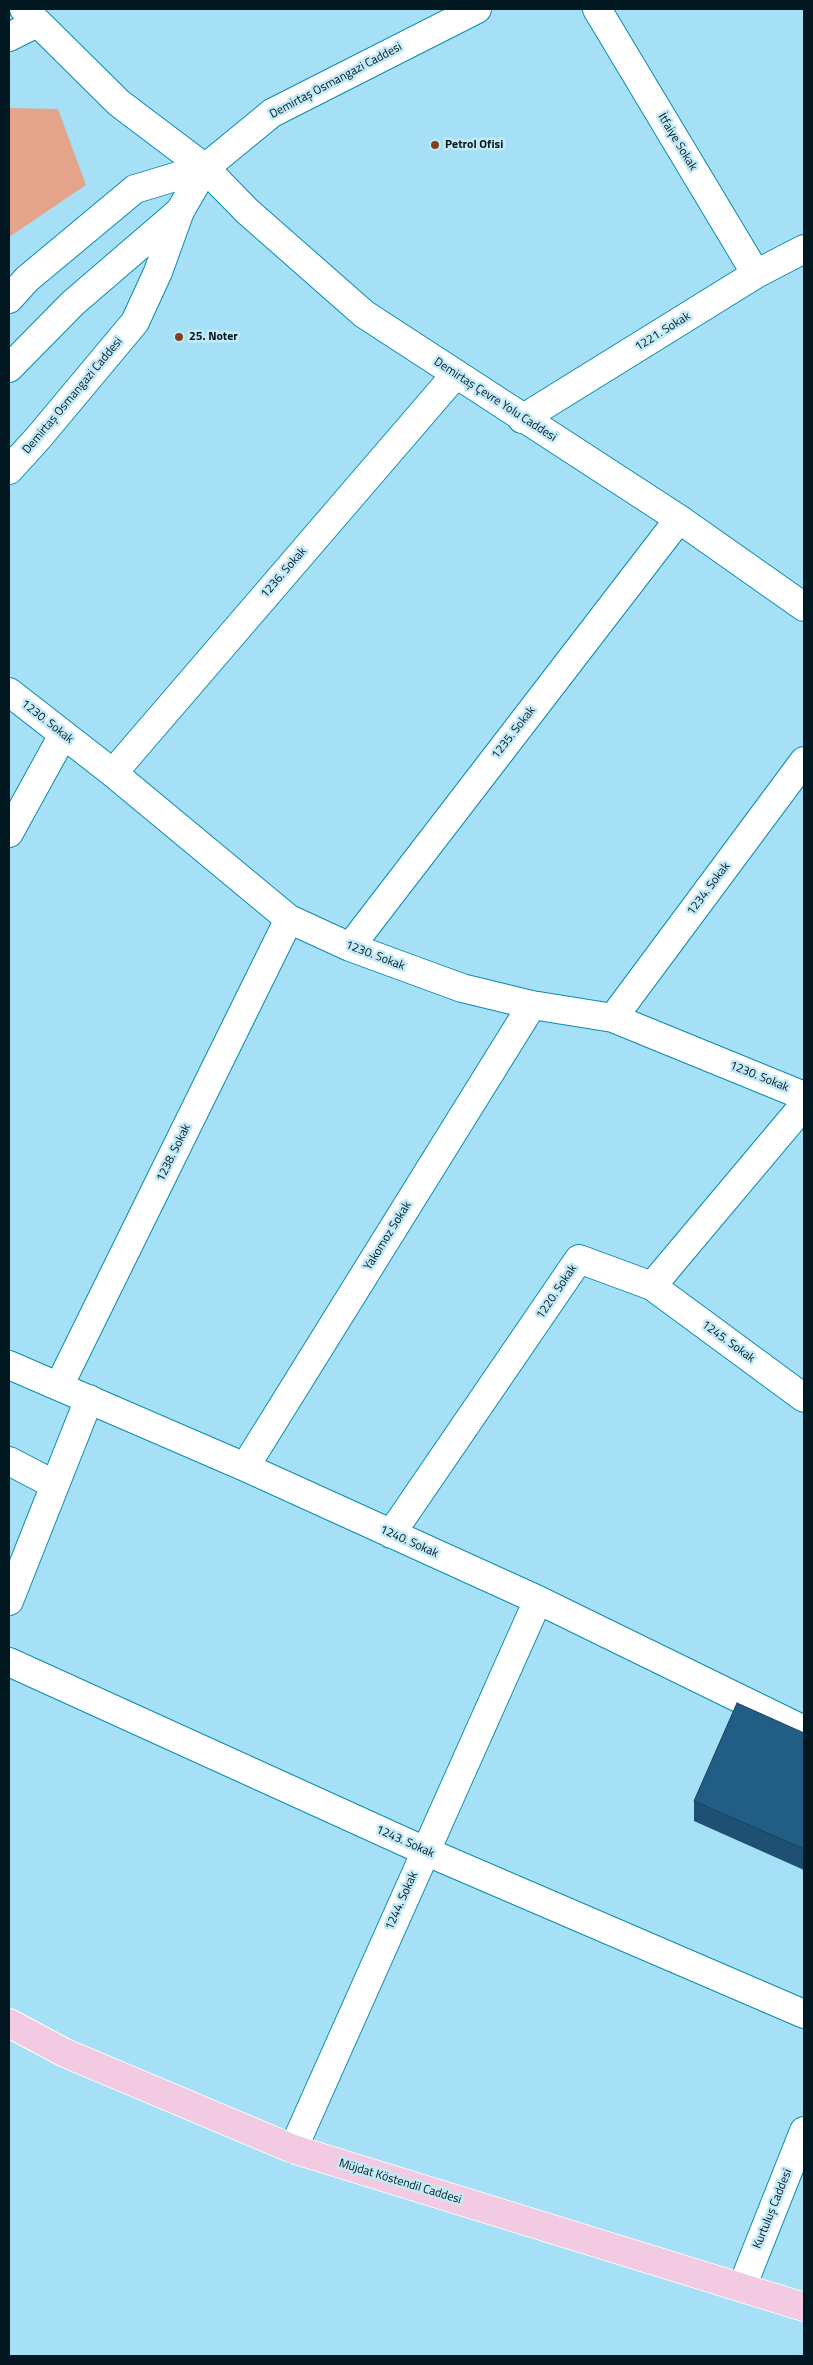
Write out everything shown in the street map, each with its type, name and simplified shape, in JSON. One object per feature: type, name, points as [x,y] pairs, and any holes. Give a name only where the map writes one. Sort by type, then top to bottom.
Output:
[{"type":"main road","name":"Müjdat Köstendil Caddesi","points":[[9,2023],[66,2053],[293,2149],[742,2287],[804,2308]]},
{"type":"street","name":"Demirtaş Osmangazi Caddesi","points":[[9,470],[136,322],[158,272],[180,211],[205,168],[272,113],[478,9]]},
{"type":"street","name":"İtfaiye Sokak","points":[[597,9],[756,274]]},
{"type":"street","name":"Demirtaş Çevre Yolu Caddesi","points":[[30,16],[119,103],[205,168],[247,211],[364,314],[679,520],[804,607]]},
{"type":"street","points":[[9,37],[30,16]]},
{"type":"street","name":"Demirtaş Osmangazi Caddesi","points":[[9,299],[27,279],[135,190],[205,168]]},
{"type":"street","name":"Demirtaş Osmangazi Caddesi","points":[[9,368],[73,303],[180,211]]},
{"type":"street","name":"1221. Sokak","points":[[522,419],[756,274],[804,249]]},
{"type":"street","name":"1236. Sokak","points":[[113,773],[456,374]]},
{"type":"street","name":"1235. Sokak","points":[[350,947],[679,520]]},
{"type":"street","name":"1230. Sokak","points":[[9,692],[113,773],[290,919],[350,947],[462,988],[532,1005],[613,1018],[804,1096]]},
{"type":"street","points":[[9,833],[63,735]]},
{"type":"street","name":"1234. Sokak","points":[[613,1018],[804,761]]},
{"type":"street","name":"1238. Sokak","points":[[59,1386],[290,919]]},
{"type":"street","name":"Yakomoz Sokak","points":[[245,1467],[532,1005]]},
{"type":"street","points":[[652,1286],[804,1105]]},
{"type":"street","name":"1220. Sokak","points":[[391,1534],[580,1259],[652,1286]]},
{"type":"street","name":"1245. Sokak","points":[[652,1286],[804,1398]]},
{"type":"street","name":"1240. Sokak","points":[[9,1365],[245,1467],[538,1600],[804,1730]]},
{"type":"street","points":[[9,1601],[89,1399]]},
{"type":"street","points":[[9,1462],[55,1485]]},
{"type":"street","name":"1244. Sokak","points":[[293,2149],[538,1600]]},
{"type":"street","name":"1243. Sokak","points":[[9,1662],[425,1850],[804,2014]]},
{"type":"street","name":"Kurtuluş Caddesi","points":[[742,2287],[804,2131]]},
{"type":"shaded area","points":[[9,108],[58,109],[86,185],[9,237]]},
{"type":"building","points":[[737,1703],[804,1733],[804,1849],[694,1801]]},
{"type":"place","name":"Petrol Ofisi","points":[[435,145]]},
{"type":"place","name":"25. Noter","points":[[179,337]]}]
